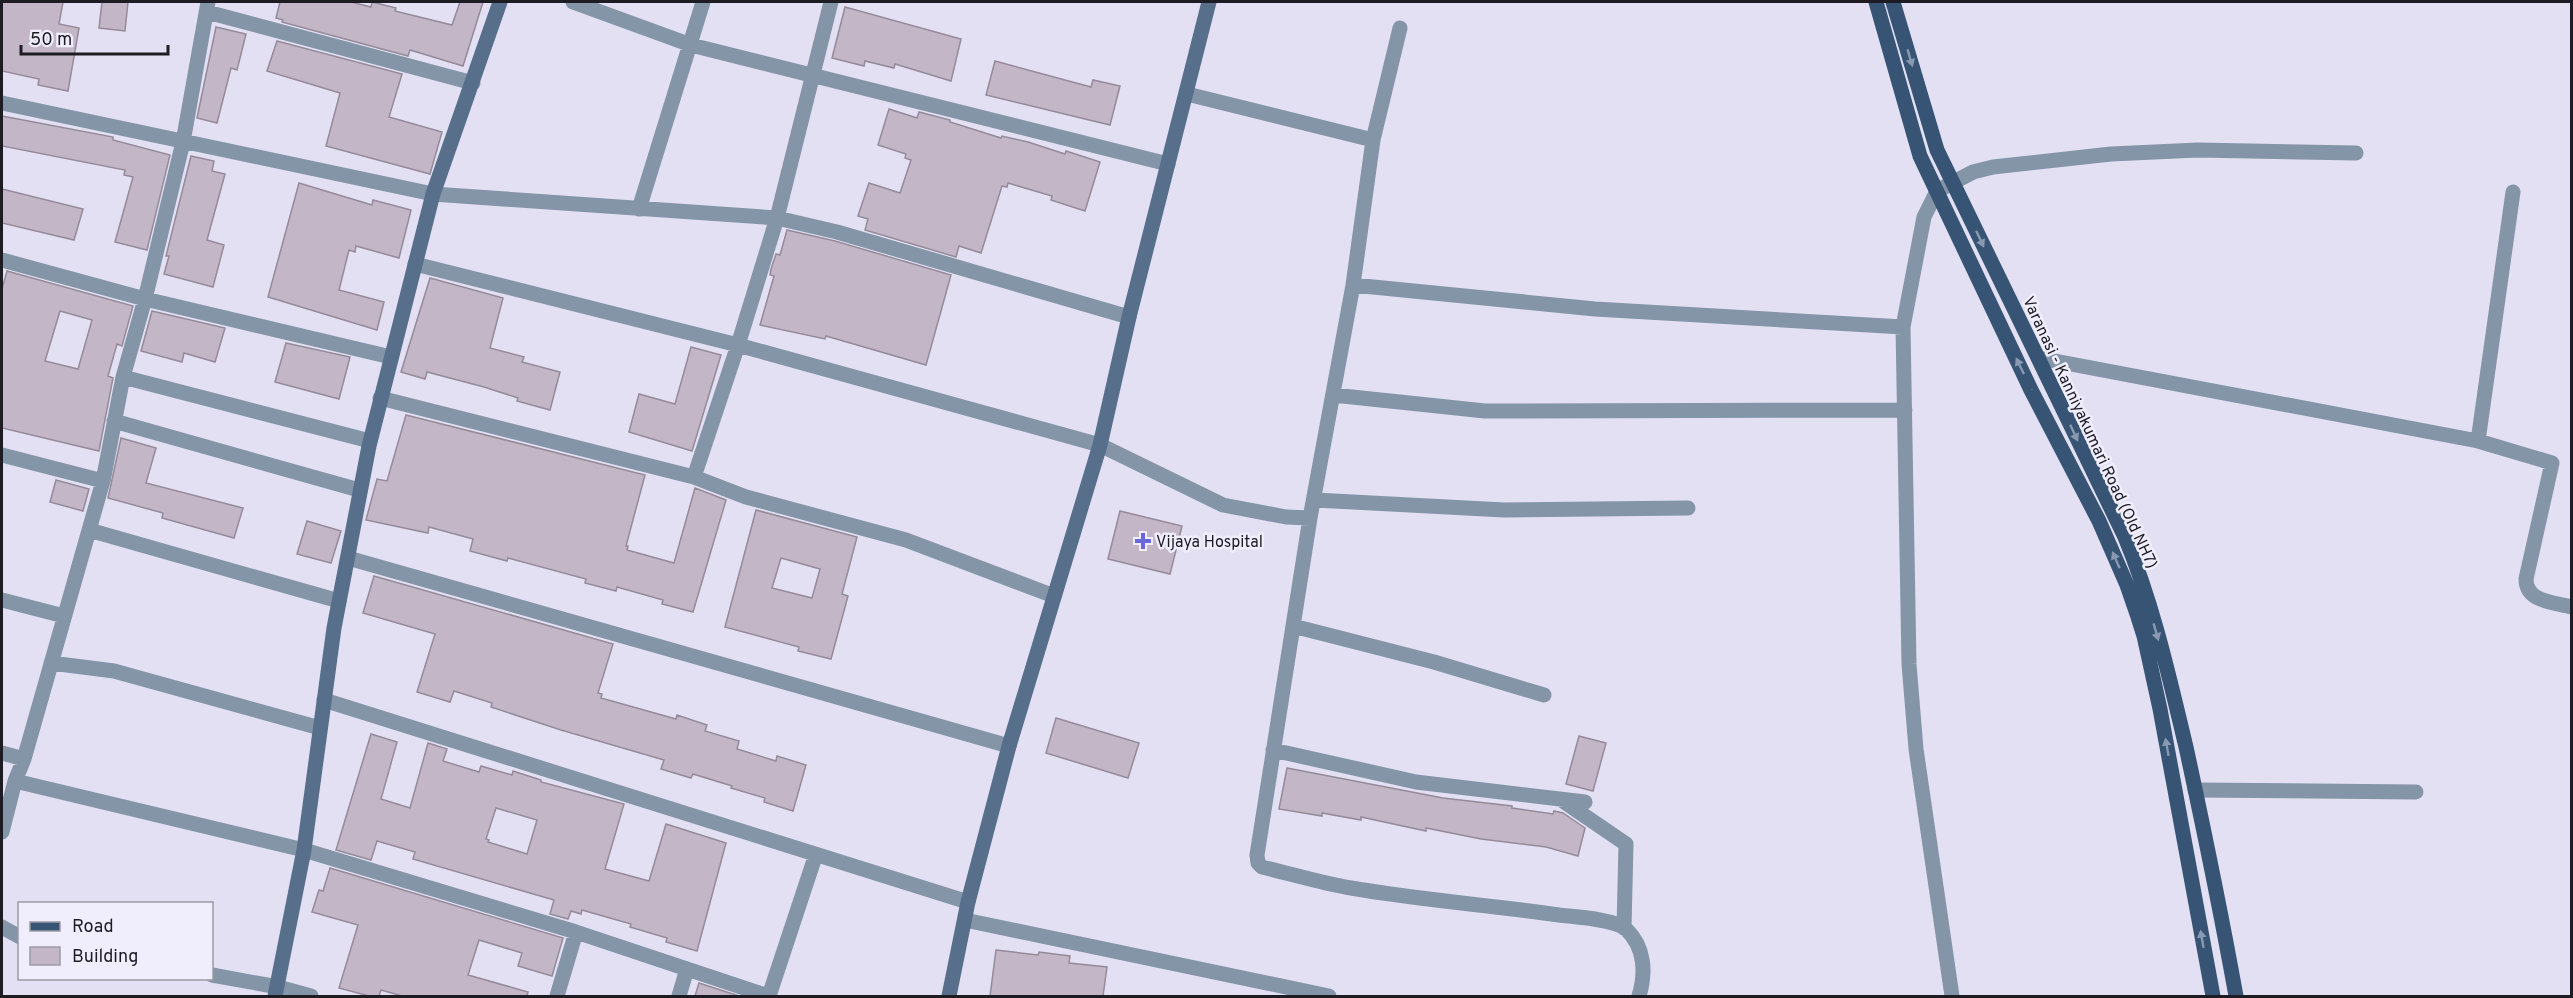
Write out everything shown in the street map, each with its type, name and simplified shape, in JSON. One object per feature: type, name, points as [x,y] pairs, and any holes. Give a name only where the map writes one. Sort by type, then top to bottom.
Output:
[{"type":"main road","name":"Varanasi - Kanniyakumari Road (Old NH7)","points":[[1876,2],[1920,156],[2026,380],[2099,521],[2127,585],[2143,612],[2173,690],[2214,869],[2236,996]]},
{"type":"main road","name":"Varanasi - Kanniyakumari Road (Old NH7)","points":[[1893,2],[1937,150],[2125,537],[2141,575],[2144,636],[2160,709],[2213,996]]},
{"type":"street","points":[[277,992],[304,850],[339,601],[370,441],[433,194],[500,2]]},
{"type":"street","points":[[573,2],[691,45],[1168,164]]},
{"type":"street","points":[[639,209],[703,2]]},
{"type":"street","points":[[694,477],[777,218],[831,2]]},
{"type":"street","points":[[949,996],[968,902],[1008,746],[1100,445],[1129,317],[1209,2]]},
{"type":"street","points":[[2,832],[103,481],[123,377],[183,142],[207,7],[473,83]]},
{"type":"street","points":[[1400,28],[1373,140],[1353,285],[1310,518],[1257,855],[1258,863],[1262,867],[1350,888],[1604,921],[1624,927],[1638,944],[1644,964],[1639,996]]},
{"type":"street","points":[[1187,94],[1373,140]]},
{"type":"street","points":[[2,103],[433,194],[777,218],[837,232],[1129,317]]},
{"type":"street","points":[[1952,996],[1916,749],[1909,664],[1903,327],[1924,217],[1937,191],[1972,172],[1993,167],[2111,154],[2198,150],[2356,153]]},
{"type":"street","points":[[2478,441],[2512,192]]},
{"type":"street","points":[[2,260],[144,299],[390,357]]},
{"type":"street","points":[[415,264],[738,345],[1100,445],[1223,505],[1286,517],[1310,518]]},
{"type":"street","points":[[1353,285],[1594,309],[1903,327]]},
{"type":"street","points":[[2039,358],[2478,441],[2552,463],[2526,579],[2526,588],[2537,598],[2571,607]]},
{"type":"street","points":[[123,377],[370,441]]},
{"type":"street","points":[[1333,395],[1485,411],[1905,410]]},
{"type":"street","points":[[380,398],[694,477],[746,496],[906,540],[1054,596]]},
{"type":"street","points":[[114,421],[359,490]]},
{"type":"street","points":[[2,455],[103,481]]},
{"type":"street","points":[[1315,500],[1504,510],[1688,508]]},
{"type":"street","points":[[88,530],[339,601]]},
{"type":"street","points":[[348,558],[1008,746]]},
{"type":"street","points":[[2,600],[64,616]]},
{"type":"street","points":[[1293,626],[1434,662],[1544,695]]},
{"type":"street","points":[[51,663],[114,671],[320,728]]},
{"type":"street","points":[[324,700],[968,902]]},
{"type":"street","points":[[1273,750],[1416,782],[1585,802]]},
{"type":"street","points":[[2,753],[24,759]]},
{"type":"street","points":[[15,781],[304,850],[576,932],[769,996],[816,854]]},
{"type":"street","points":[[2195,790],[2416,792]]},
{"type":"street","points":[[1561,799],[1626,844],[1624,927]]},
{"type":"street","points":[[965,920],[1248,989],[1329,996]]},
{"type":"street","points":[[2,927],[18,936]]},
{"type":"street","points":[[557,996],[576,932]]},
{"type":"street","points":[[679,996],[687,969]]},
{"type":"street","points":[[213,975],[277,992],[311,996]]},
{"type":"building","points":[[2,2],[63,2],[59,24],[79,28],[68,91],[38,85],[39,79],[2,71]]},
{"type":"building","points":[[102,2],[128,2],[125,31],[99,28]]},
{"type":"building","points":[[280,2],[351,2],[371,7],[372,2],[396,8],[395,11],[452,25],[460,2],[483,2],[463,66],[410,50],[408,56],[282,22],[283,20],[276,18]]},
{"type":"building","points":[[845,7],[961,39],[951,81],[895,64],[894,68],[865,61],[864,66],[832,58]]},
{"type":"building","points":[[216,27],[246,34],[237,70],[231,68],[217,123],[197,118]]},
{"type":"building","points":[[277,41],[402,74],[389,117],[442,132],[430,174],[326,146],[340,93],[267,71]]},
{"type":"building","points":[[995,61],[1091,87],[1093,80],[1120,86],[1110,125],[986,95]]},
{"type":"building","points":[[889,109],[917,118],[919,112],[1001,138],[1002,136],[1028,142],[1065,154],[1066,151],[1100,162],[1085,211],[1051,200],[1052,196],[1008,183],[1007,187],[1002,186],[981,253],[959,246],[956,257],[865,230],[868,219],[858,216],[869,183],[900,193],[911,160],[905,158],[906,154],[878,145]]},
{"type":"building","points":[[2,116],[113,137],[113,140],[170,155],[147,250],[115,242],[133,177],[124,175],[125,170],[2,146]]},
{"type":"building","points":[[191,156],[214,161],[212,171],[225,174],[207,240],[224,245],[213,287],[164,274],[169,256],[166,256]]},
{"type":"building","points":[[299,183],[372,205],[373,200],[411,210],[399,258],[356,246],[355,252],[349,250],[339,290],[384,302],[377,330],[268,297]]},
{"type":"building","points":[[2,189],[83,209],[74,240],[2,223]]},
{"type":"building","points":[[787,230],[835,241],[951,275],[926,365],[826,336],[825,339],[760,325],[774,276],[770,275],[771,269],[776,254],[780,255]]},
{"type":"building","points":[[7,271],[133,306],[122,346],[117,344],[108,376],[113,378],[99,451],[2,428],[2,289]],"holes":[[[60,311],[92,320],[78,369],[45,361]]]},
{"type":"building","points":[[430,278],[503,298],[490,348],[524,357],[522,362],[560,372],[550,410],[517,401],[518,398],[484,387],[427,372],[425,379],[401,372]]},
{"type":"building","points":[[152,311],[225,328],[215,362],[184,353],[182,362],[141,351]]},
{"type":"building","points":[[286,343],[350,357],[339,399],[275,382]]},
{"type":"building","points":[[691,347],[721,355],[692,451],[629,432],[639,394],[675,404]]},
{"type":"building","points":[[406,415],[645,475],[626,546],[628,546],[627,550],[674,563],[695,488],[726,500],[693,612],[662,604],[663,600],[617,587],[616,591],[585,583],[586,579],[508,558],[507,561],[470,551],[473,539],[429,527],[428,533],[366,520],[377,479],[387,481]]},
{"type":"building","points":[[121,438],[156,448],[146,483],[243,508],[234,538],[162,518],[163,513],[108,498]]},
{"type":"building","points":[[56,480],[89,489],[83,511],[50,502]]},
{"type":"building","points":[[756,510],[857,537],[842,594],[848,596],[831,659],[798,651],[799,647],[725,627]],"holes":[[[781,558],[820,569],[812,598],[772,588]]]},
{"type":"building","points":[[1120,511],[1182,526],[1170,574],[1108,559]]},
{"type":"building","points":[[307,521],[341,531],[331,563],[297,554]]},
{"type":"building","points":[[374,576],[613,644],[598,693],[602,694],[601,698],[676,719],[677,715],[707,725],[705,731],[739,741],[737,749],[776,761],[777,756],[806,765],[793,811],[764,802],[765,798],[731,788],[732,786],[693,774],[691,778],[661,769],[664,760],[491,707],[492,703],[454,691],[450,702],[417,692],[435,634],[363,613]]},
{"type":"building","points":[[1056,718],[1139,743],[1128,778],[1046,753]]},
{"type":"building","points":[[371,734],[397,742],[381,799],[410,808],[428,743],[447,749],[443,761],[479,772],[481,766],[512,775],[513,771],[541,780],[541,782],[624,804],[605,869],[649,881],[666,824],[726,843],[697,951],[666,942],[667,938],[630,927],[631,924],[582,910],[581,914],[571,911],[568,919],[550,914],[554,900],[413,859],[415,852],[377,841],[371,860],[336,850]],"holes":[[[496,808],[537,820],[527,854],[488,842],[489,840],[486,839]]]},
{"type":"building","points":[[1579,736],[1606,743],[1593,791],[1566,784]]},
{"type":"building","points":[[1287,768],[1443,798],[1512,806],[1512,808],[1553,814],[1554,811],[1563,813],[1585,828],[1578,856],[1546,847],[1481,839],[1426,828],[1426,831],[1361,817],[1361,820],[1279,809]]},
{"type":"building","points":[[330,868],[563,938],[552,976],[518,966],[522,953],[479,940],[468,975],[528,992],[527,996],[402,996],[381,990],[379,996],[369,996],[339,988],[358,925],[312,912],[319,890],[323,891]]},
{"type":"building","points":[[996,950],[1070,956],[1069,963],[1107,967],[1103,996],[990,996]]},
{"type":"building","points":[[699,983],[739,996],[695,996]]},
{"type":"place","name":"Vijaya Hospital","points":[[1143,541]]}]
